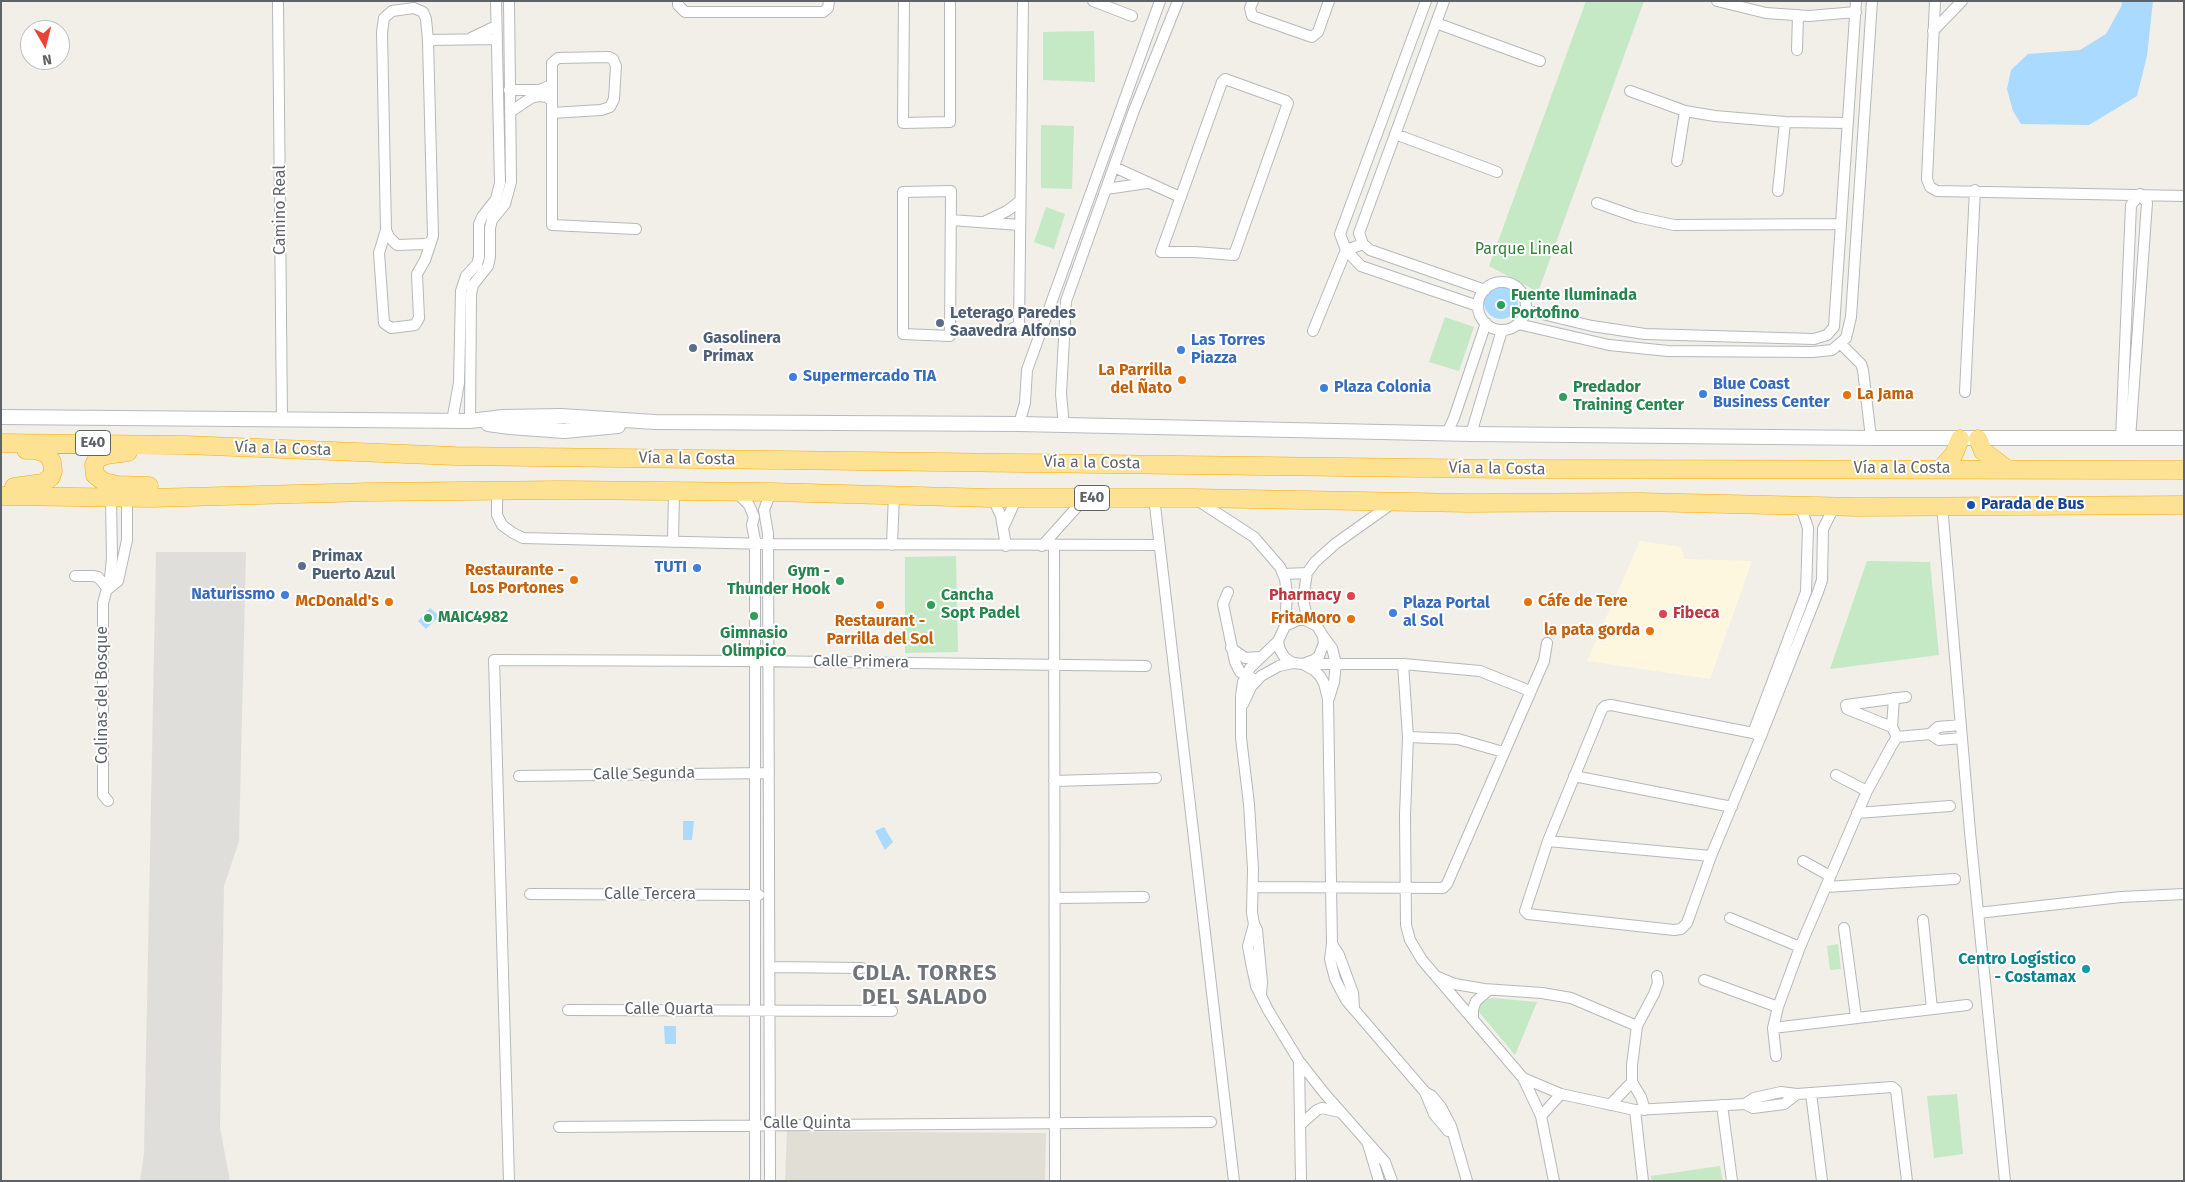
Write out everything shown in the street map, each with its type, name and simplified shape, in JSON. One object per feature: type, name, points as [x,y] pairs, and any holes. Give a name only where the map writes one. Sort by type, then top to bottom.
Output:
[{"type":"highway","points":[[1941,469],[1954,454],[1960,439]]},
{"type":"highway","points":[[1978,439],[1984,451],[2007,469]]},
{"type":"highway","name":"Vía a la Costa","points":[[1,443],[186,445],[455,456],[1504,469],[2184,470]]},
{"type":"highway","points":[[186,445],[106,455],[96,459],[93,470],[99,479],[118,485],[310,487],[370,492]]},
{"type":"highway","points":[[1,448],[43,452],[50,458],[53,466],[51,477],[43,483],[30,486],[1,487]]},
{"type":"highway","name":"Vía a la Costa","points":[[1,496],[119,498],[370,492],[735,491],[990,498],[1154,497],[1395,502],[1640,502],[1796,506],[2184,505]]},
{"type":"street","name":"Camino Real","points":[[278,1],[282,420]]},
{"type":"street","points":[[452,421],[459,383],[461,291],[463,282],[477,264],[479,258],[479,224],[498,193],[496,1]]},
{"type":"street","points":[[470,421],[471,294],[473,285],[488,266],[490,257],[489,235],[492,220],[505,204],[511,182],[509,1]]},
{"type":"street","points":[[678,1],[678,5],[685,12],[813,12],[826,11],[829,1]]},
{"type":"street","points":[[904,1],[903,123],[950,122],[950,1]]},
{"type":"street","points":[[1013,328],[1019,326],[1022,1]]},
{"type":"street","points":[[1093,1],[1132,16]]},
{"type":"street","points":[[1019,424],[1025,403],[1027,370],[1160,1]]},
{"type":"street","points":[[1064,426],[1061,394],[1066,301],[1120,150],[1178,1]]},
{"type":"street","points":[[1253,1],[1250,8],[1252,16],[1312,37],[1318,32],[1329,1]]},
{"type":"street","points":[[1426,1],[1340,234],[1346,250],[1361,266],[1478,306]]},
{"type":"street","points":[[1444,1],[1359,233],[1363,244],[1370,250],[1485,290]]},
{"type":"street","points":[[1526,310],[1592,326],[1645,334],[1814,339],[1827,335],[1834,328],[1856,7],[1798,16],[1766,13],[1717,1]]},
{"type":"street","points":[[1518,324],[1526,310],[1524,296],[1513,285],[1498,283],[1485,290],[1478,306],[1479,312],[1486,323],[1496,329],[1502,330],[1518,324],[1608,345],[1668,351],[1813,352],[1832,350],[1846,338],[1851,317],[1872,1]]},
{"type":"street","points":[[1935,1],[1927,179],[1930,187],[1936,190],[2184,196]]},
{"type":"street","points":[[1933,31],[1962,1]]},
{"type":"street","points":[[414,8],[423,12],[426,19],[428,40],[433,236],[417,274],[419,318],[414,325],[391,328],[384,323],[379,253],[386,230],[382,32],[384,18],[392,11],[404,9],[414,8]]},
{"type":"street","points":[[1797,50],[1798,16]]},
{"type":"street","points":[[1436,23],[1540,61]]},
{"type":"street","points":[[467,39],[496,26]]},
{"type":"street","points":[[428,40],[496,39]]},
{"type":"street","points":[[552,113],[601,110],[610,107],[614,99],[616,63],[609,57],[558,58],[552,63],[550,155],[552,225],[636,229]]},
{"type":"street","points":[[1852,69],[1868,70]]},
{"type":"street","points":[[1223,80],[1230,80],[1287,101],[1288,104],[1234,255],[1161,252],[1180,197],[1223,80]]},
{"type":"street","points":[[509,90],[539,90],[552,85]]},
{"type":"street","points":[[1630,91],[1685,111],[1715,116],[1785,122],[1848,123]]},
{"type":"street","points":[[510,112],[531,98],[547,97],[552,101]]},
{"type":"street","points":[[1677,161],[1685,111]]},
{"type":"street","points":[[1778,190],[1785,122]]},
{"type":"street","points":[[1395,134],[1497,172]]},
{"type":"street","points":[[1108,145],[1120,150]]},
{"type":"street","points":[[499,149],[511,149]]},
{"type":"street","points":[[1114,167],[1180,197]]},
{"type":"street","points":[[1106,189],[1148,182]]},
{"type":"street","points":[[1965,392],[1975,190]]},
{"type":"street","points":[[951,191],[951,220],[950,336],[903,334],[903,192],[951,191]]},
{"type":"street","points":[[2125,439],[2147,203],[2140,194]]},
{"type":"street","points":[[2125,439],[2131,205],[2140,194]]},
{"type":"street","points":[[985,222],[1007,211],[1020,201]]},
{"type":"street","points":[[1597,203],[1637,217],[1674,225],[1841,224]]},
{"type":"street","points":[[951,220],[1020,225]]},
{"type":"street","points":[[386,230],[389,237],[397,245],[432,242]]},
{"type":"street","points":[[1313,330],[1346,250],[1363,244]]},
{"type":"street","points":[[1447,433],[1486,323]]},
{"type":"street","points":[[1471,434],[1502,330]]},
{"type":"street","points":[[1710,351],[1711,336]]},
{"type":"street","points":[[1840,343],[1861,364],[1863,370],[1870,438]]},
{"type":"street","points":[[1473,361],[1490,367]]},
{"type":"street","points":[[1461,396],[1480,401]]},
{"type":"street","name":"Vía a la Costa","points":[[1,417],[470,421],[510,428],[564,431],[655,422],[1019,424],[1471,434],[1960,439],[2184,438]]},
{"type":"street","points":[[497,491],[497,515],[502,525],[513,534],[523,538],[755,542],[768,544],[1160,545]]},
{"type":"street","points":[[673,542],[674,491]]},
{"type":"street","points":[[735,491],[749,505],[754,518],[752,525],[755,542],[755,1181]]},
{"type":"street","points":[[770,1181],[768,544],[764,510],[772,492]]},
{"type":"street","points":[[892,545],[894,494]]},
{"type":"street","points":[[1004,526],[1017,497]]},
{"type":"street","points":[[1154,497],[1234,1181]]},
{"type":"street","points":[[75,576],[98,577],[108,589],[118,581],[127,535],[119,498]]},
{"type":"street","name":"Colinas del Bosque","points":[[108,801],[103,796],[103,603],[108,589],[112,559],[112,535],[119,498]]},
{"type":"street","points":[[990,498],[995,503],[1004,526],[1006,546]]},
{"type":"street","points":[[1042,546],[1085,498]]},
{"type":"street","points":[[1192,498],[1254,537],[1275,560],[1283,574],[1288,594],[1285,626],[1278,641],[1260,657],[1246,676],[1242,689],[1241,738],[1249,804],[1254,887],[1252,913],[1254,924],[1248,946],[1256,986],[1280,1032],[1299,1061],[1340,1112],[1385,1162],[1392,1181]]},
{"type":"street","points":[[1328,699],[1334,682],[1336,664],[1332,648],[1306,613],[1303,599],[1308,573],[1315,562],[1335,544],[1395,502]]},
{"type":"street","points":[[1942,505],[1978,913],[2005,1181]]},
{"type":"street","points":[[1757,734],[1611,705],[1605,706],[1602,709],[1548,841],[1525,908],[1528,914],[1674,930],[1681,928],[1687,923],[1711,856],[1732,807],[1806,592],[1808,528],[1803,513],[1796,506]]},
{"type":"street","points":[[1757,734],[1818,592],[1822,572],[1823,529],[1837,506]]},
{"type":"street","points":[[112,535],[127,535]]},
{"type":"street","points":[[1054,546],[1055,1181]]},
{"type":"street","points":[[1806,572],[1822,572]]},
{"type":"street","points":[[1283,574],[1308,573]]},
{"type":"street","points":[[1228,592],[1223,604],[1231,648],[1237,667],[1246,676],[1256,680]]},
{"type":"street","points":[[1285,626],[1298,620],[1312,622]]},
{"type":"street","points":[[1301,664],[1319,656],[1322,650],[1323,636]]},
{"type":"street","points":[[1278,641],[1280,650],[1285,658],[1314,670],[1320,676],[1328,699],[1332,944],[1339,955],[1353,993],[1354,1007],[1424,1092],[1432,1096],[1441,1107],[1451,1126],[1467,1181]]},
{"type":"street","points":[[1254,887],[1438,890],[1443,888],[1447,884],[1544,661],[1547,643]]},
{"type":"street","points":[[1231,648],[1245,658],[1260,657]]},
{"type":"street","name":"Calle Primera","points":[[509,1181],[494,660],[754,660],[1146,666]]},
{"type":"street","points":[[1241,710],[1256,680],[1270,670],[1301,664],[1403,664],[1480,671],[1530,691]]},
{"type":"street","points":[[1403,664],[1408,737],[1405,815],[1406,925],[1410,940],[1422,960],[1523,1078],[1541,1116],[1554,1181]]},
{"type":"street","points":[[1892,727],[1847,709],[1846,705],[1906,697]]},
{"type":"street","points":[[1894,698],[1892,727],[1897,737]]},
{"type":"street","points":[[1897,737],[1930,734],[1938,727],[1961,725]]},
{"type":"street","points":[[1930,734],[1939,740],[1962,738]]},
{"type":"street","points":[[1408,737],[1458,739],[1503,752]]},
{"type":"street","points":[[1776,1056],[1773,1028],[1778,1007],[1800,947],[1867,791],[1897,737]]},
{"type":"street","name":"Calle Segunda","points":[[519,776],[769,773]]},
{"type":"street","points":[[1836,775],[1867,791]]},
{"type":"street","points":[[1574,776],[1732,807]]},
{"type":"street","points":[[1054,781],[1156,778]]},
{"type":"street","points":[[1857,813],[1950,806]]},
{"type":"street","points":[[1548,841],[1711,856]]},
{"type":"street","points":[[1803,862],[1830,876]]},
{"type":"street","points":[[1826,887],[1955,879]]},
{"type":"street","name":"Calle Tercera","points":[[530,894],[769,895]]},
{"type":"street","points":[[1978,913],[2121,898],[2184,894]]},
{"type":"street","points":[[1055,898],[1144,898]]},
{"type":"street","points":[[1730,918],[1800,947]]},
{"type":"street","points":[[1923,920],[1932,1009]]},
{"type":"street","points":[[1844,928],[1856,1017]]},
{"type":"street","points":[[770,967],[862,968]]},
{"type":"street","points":[[1436,976],[1455,984],[1489,990],[1542,993],[1571,998],[1637,1026]]},
{"type":"street","points":[[1646,1110],[1632,1082],[1637,1026],[1654,994],[1658,983],[1657,976]]},
{"type":"street","points":[[1704,980],[1778,1007]]},
{"type":"street","points":[[1473,1018],[1473,1009],[1476,1001],[1489,990]]},
{"type":"street","points":[[1773,1028],[1967,1005]]},
{"type":"street","name":"Calle Quarta","points":[[568,1010],[770,1009],[892,1011]]},
{"type":"street","points":[[1299,1061],[1301,1181]]},
{"type":"street","points":[[1523,1078],[1561,1094],[1635,1110],[1745,1104],[1754,1098],[1781,1092],[1797,1094],[1892,1086],[1896,1090],[1907,1181]]},
{"type":"street","points":[[1610,1105],[1632,1082]]},
{"type":"street","points":[[1811,1093],[1822,1181]]},
{"type":"street","points":[[1541,1116],[1561,1094]]},
{"type":"street","points":[[1722,1104],[1732,1181]]},
{"type":"street","points":[[1301,1124],[1322,1108],[1340,1112]]},
{"type":"street","points":[[1635,1110],[1643,1181]]},
{"type":"street","name":"Calle Quinta","points":[[558,1127],[1211,1122]]},
{"type":"street","points":[[1367,1141],[1379,1181]]},
{"type":"shaded area","points":[[1640,541],[1681,547],[1684,559],[1752,561],[1710,679],[1587,661]]},
{"type":"shaded area","points":[[156,552],[246,552],[239,841],[224,886],[220,1128],[230,1181],[140,1181],[144,1152]]},
{"type":"shaded area","points":[[787,1131],[1046,1133],[1045,1181],[785,1181]]},
{"type":"green space","name":"Parque Lineal","points":[[1586,1],[1644,1],[1538,292],[1489,266]]},
{"type":"green space","points":[[1094,31],[1095,82],[1043,80],[1043,32]]},
{"type":"green space","points":[[1041,125],[1074,126],[1072,189],[1041,188]]},
{"type":"green space","points":[[1046,207],[1065,214],[1054,249],[1034,242]]},
{"type":"green space","points":[[1445,317],[1474,327],[1459,371],[1429,362]]},
{"type":"green space","name":"Cancha Sopt Padel","points":[[956,556],[958,652],[905,653],[905,557]]},
{"type":"green space","points":[[1867,561],[1930,562],[1939,655],[1830,669]]},
{"type":"green space","points":[[1838,944],[1841,969],[1830,970],[1827,946]]},
{"type":"green space","points":[[1493,998],[1537,1002],[1515,1055],[1479,1012],[1479,1006],[1484,1000]]},
{"type":"green space","points":[[1957,1094],[1963,1154],[1934,1158],[1927,1096]]},
{"type":"green space","points":[[1720,1166],[1723,1181],[1652,1181],[1651,1176]]},
{"type":"water","points":[[2121,1],[2153,1],[2147,56],[2137,96],[2089,125],[2021,124],[2013,111],[2007,89],[2011,70],[2028,54],[2080,50],[2106,34],[2122,5]]},
{"type":"water","name":"Fuente Iluminada Portofino","points":[[1501,285],[1513,290],[1518,302],[1513,314],[1501,319],[1489,314],[1484,302],[1489,290]]},
{"type":"water","name":"MAIC4982","points":[[430,608],[439,616],[426,629],[418,621]]},
{"type":"water","points":[[683,821],[694,821],[692,840],[683,840]]},
{"type":"water","points":[[884,827],[893,842],[885,850],[875,831]]},
{"type":"water","points":[[664,1026],[676,1026],[676,1044],[665,1044]]},
{"type":"place","name":"Fuente Iluminada Portofino","points":[[1501,305]]},
{"type":"place","name":"Leterago Paredes Saavedra Alfonso","points":[[940,323]]},
{"type":"place","name":"Gasolinera Primax","points":[[693,348]]},
{"type":"place","name":"Las Torres Piazza","points":[[1181,350]]},
{"type":"place","name":"Supermercado TIA","points":[[793,377]]},
{"type":"place","name":"La Parrilla del Ñato","points":[[1182,380]]},
{"type":"place","name":"Plaza Colonia","points":[[1324,388]]},
{"type":"place","name":"Blue Coast Business Center","points":[[1703,394]]},
{"type":"place","name":"La Jama","points":[[1847,395]]},
{"type":"place","name":"Predador Training Center","points":[[1563,397]]},
{"type":"place","name":"Parada de Bus","points":[[1971,505]]},
{"type":"place","name":"Primax Puerto Azul","points":[[302,566]]},
{"type":"place","name":"TUTI","points":[[697,568]]},
{"type":"place","name":"Restaurante - Los Portones","points":[[574,580]]},
{"type":"place","name":"Gym - Thunder Hook","points":[[840,581]]},
{"type":"place","name":"Naturissmo","points":[[285,595]]},
{"type":"place","name":"Pharmacy","points":[[1351,596]]},
{"type":"place","name":"McDonald's","points":[[389,602]]},
{"type":"place","name":"Cáfe de Tere","points":[[1528,602]]},
{"type":"place","name":"Restaurant - Parrilla del Sol","points":[[880,605]]},
{"type":"place","name":"Cancha Sopt Padel","points":[[931,605]]},
{"type":"place","name":"Plaza Portal al Sol","points":[[1393,613]]},
{"type":"place","name":"Fibeca","points":[[1663,614]]},
{"type":"place","name":"Gimnasio Olimpico","points":[[754,616]]},
{"type":"place","name":"MAIC4982","points":[[428,618]]},
{"type":"place","name":"FritaMoro","points":[[1351,619]]},
{"type":"place","name":"la pata gorda","points":[[1650,631]]},
{"type":"place","name":"Centro Logístico - Costamax","points":[[2086,969]]},
{"type":"district","name":"CDLA. TORRES DEL SALADO","points":[[925,986]]}]
